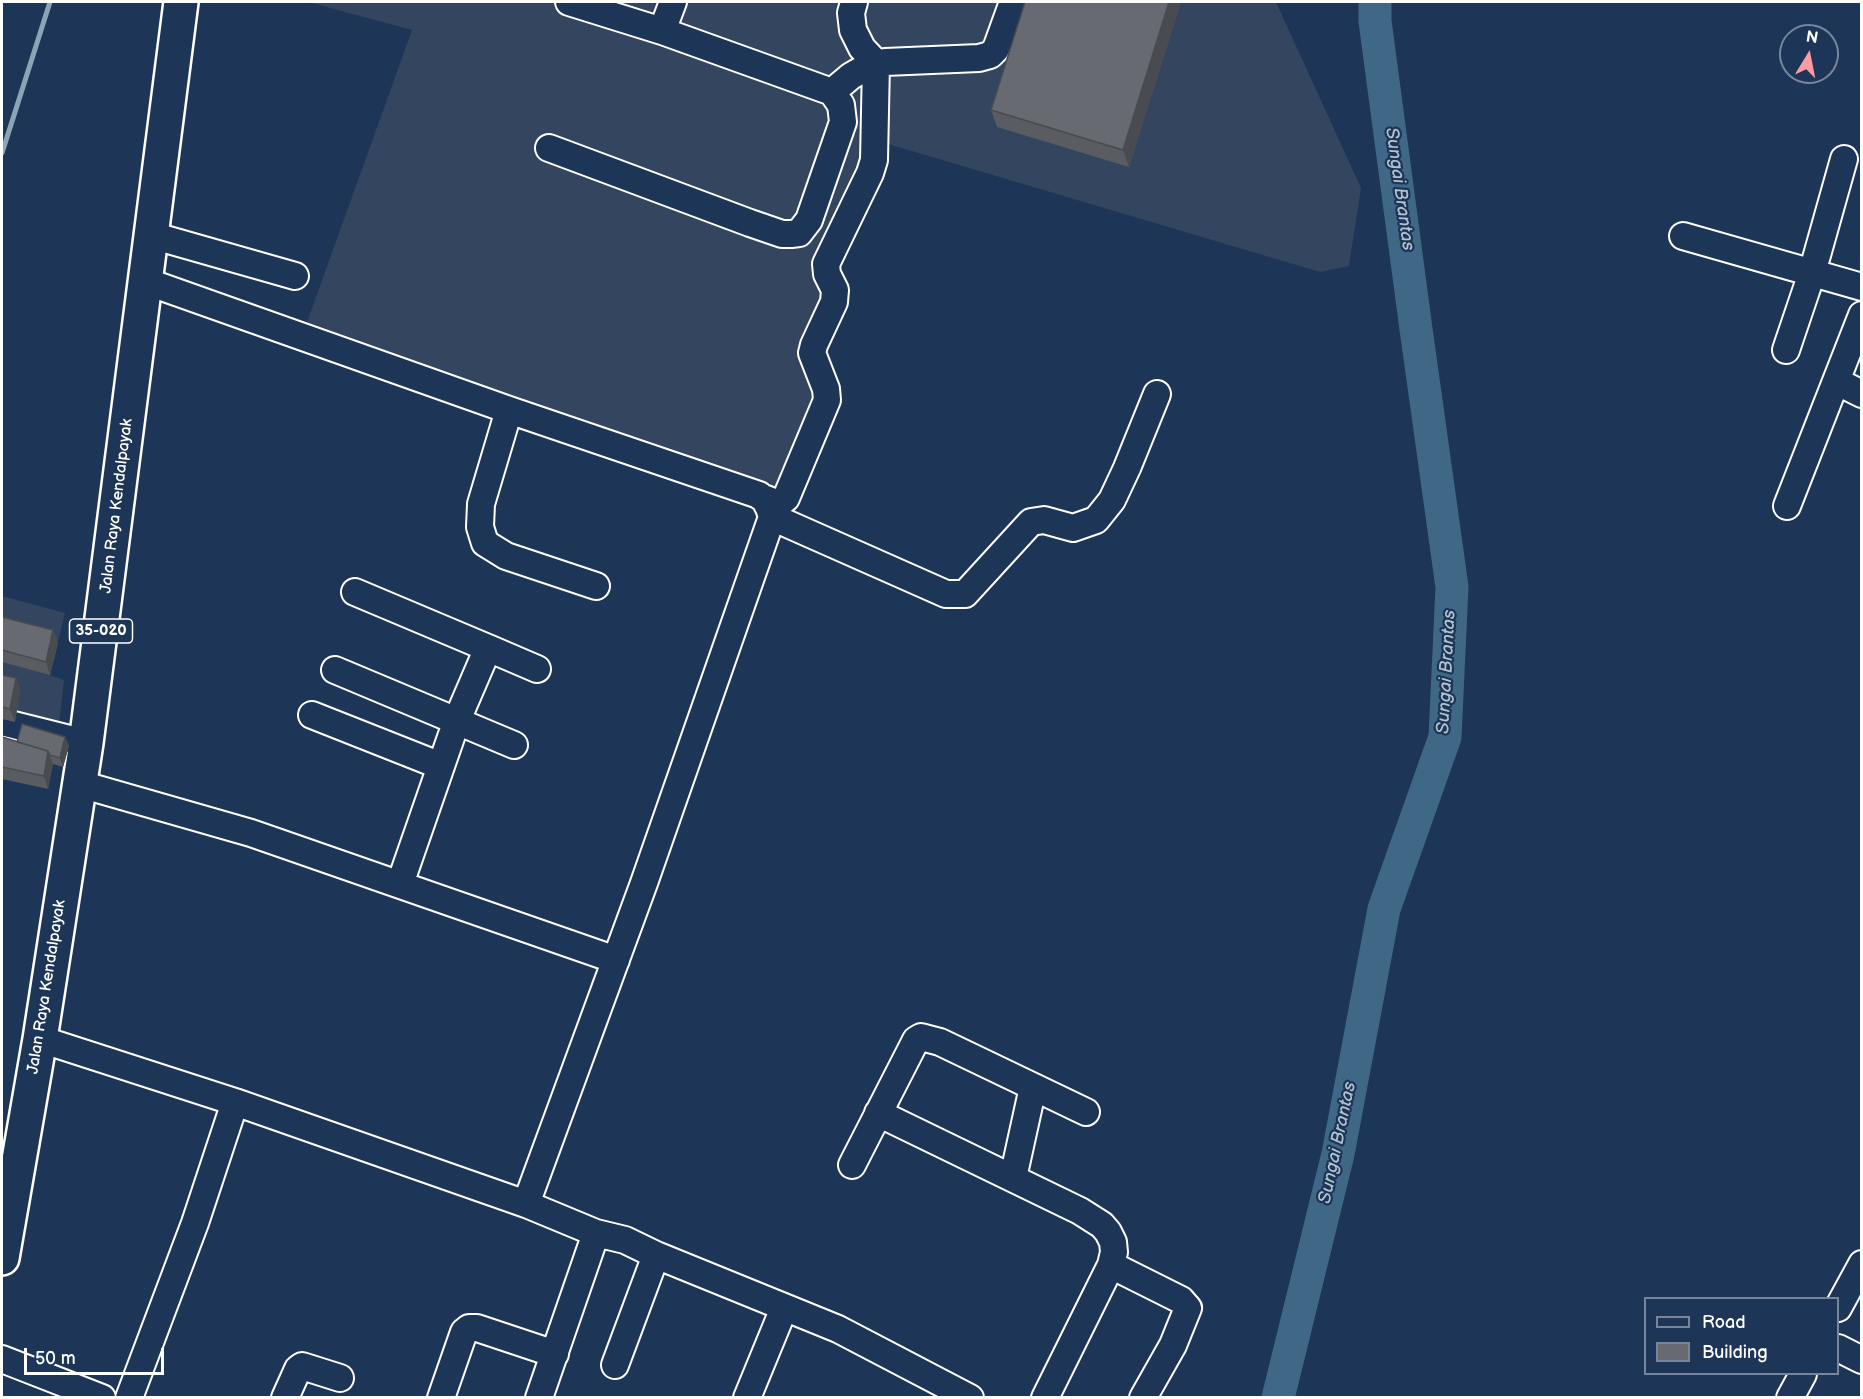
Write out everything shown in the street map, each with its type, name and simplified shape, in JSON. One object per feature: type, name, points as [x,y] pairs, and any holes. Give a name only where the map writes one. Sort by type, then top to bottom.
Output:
[{"type":"main road","name":"Jalan Raya Kendalpayak","points":[[2,1258],[40,1039],[86,743],[181,2]]},
{"type":"street","points":[[549,148],[782,234],[799,232],[809,220],[843,122],[842,105],[832,92],[662,31],[569,2]]},
{"type":"street","points":[[662,31],[673,2]]},
{"type":"street","points":[[767,507],[779,504],[786,498],[827,400],[826,389],[812,354],[834,302],[835,290],[827,274],[826,264],[870,173],[874,160],[876,63],[862,48],[853,30],[851,13],[854,2]]},
{"type":"street","points":[[832,92],[851,76],[876,63],[979,58],[990,55],[996,49],[1013,2]]},
{"type":"street","points":[[1786,350],[1812,273],[1844,159]]},
{"type":"street","points":[[151,235],[295,276]]},
{"type":"street","points":[[1683,236],[1862,287]]},
{"type":"street","points":[[145,280],[508,410],[767,507],[946,594],[956,596],[965,594],[1031,522],[1044,520],[1073,528],[1096,520],[1112,500],[1157,394]]},
{"type":"street","points":[[1787,506],[1862,315]]},
{"type":"street","points":[[1836,381],[1862,394]]},
{"type":"street","points":[[508,410],[481,504],[480,527],[485,543],[507,556],[596,586]]},
{"type":"street","points":[[526,1204],[616,960],[767,507]]},
{"type":"street","points":[[355,592],[537,669]]},
{"type":"street","points":[[400,884],[457,720],[488,648]]},
{"type":"street","points":[[335,670],[514,745]]},
{"type":"street","points":[[312,715],[441,766]]},
{"type":"street","points":[[2,722],[86,743]]},
{"type":"street","points":[[80,784],[251,833],[616,960]]},
{"type":"street","points":[[852,1165],[916,1040],[921,1037],[940,1042],[1086,1113]]},
{"type":"street","points":[[40,1039],[235,1102],[526,1204],[596,1233],[624,1240],[838,1329],[969,1398]]},
{"type":"street","points":[[1013,1178],[1033,1087]]},
{"type":"street","points":[[129,1398],[195,1223],[235,1102]]},
{"type":"street","points":[[878,1113],[1080,1211],[1108,1232],[1113,1242],[1114,1252],[1111,1265],[1045,1398]]},
{"type":"street","points":[[539,1398],[596,1233]]},
{"type":"street","points":[[615,1365],[656,1255]]},
{"type":"street","points":[[1839,1306],[1862,1264]]},
{"type":"street","points":[[1111,1265],[1172,1295],[1186,1304],[1188,1308],[1173,1345],[1143,1398]]},
{"type":"street","points":[[747,1398],[784,1308]]},
{"type":"street","points":[[441,1398],[464,1332],[469,1328],[477,1328],[555,1354]]},
{"type":"street","points":[[1839,1348],[1862,1360]]},
{"type":"street","points":[[2,1359],[102,1398]]},
{"type":"street","points":[[285,1398],[297,1369],[302,1366],[340,1378]]},
{"type":"street","points":[[1790,1398],[1802,1375]]},
{"type":"shaded area","points":[[308,2],[848,2],[872,75],[863,163],[827,295],[820,396],[780,490],[771,489],[307,322],[412,30]]},
{"type":"shaded area","points":[[864,2],[1276,2],[1361,188],[1349,266],[1320,272],[878,141],[861,28]]},
{"type":"shaded area","points":[[2,596],[65,613],[50,675],[64,680],[58,732],[2,719]]},
{"type":"building","points":[[1025,2],[1169,2],[1123,150],[991,110]]},
{"type":"building","points":[[2,617],[53,630],[46,662],[2,650]]},
{"type":"building","points":[[2,675],[16,678],[10,709],[2,707]]},
{"type":"building","points":[[22,724],[65,737],[60,758],[50,755],[48,751],[17,742]]},
{"type":"building","points":[[2,737],[48,751],[44,776],[2,767]]},
{"type":"waterway","points":[[2,153],[50,2]]},
{"type":"waterway","name":"Sungai Brantas","points":[[1278,1398],[1338,1154],[1384,909],[1445,737],[1452,587],[1375,21],[1375,2]]}]
